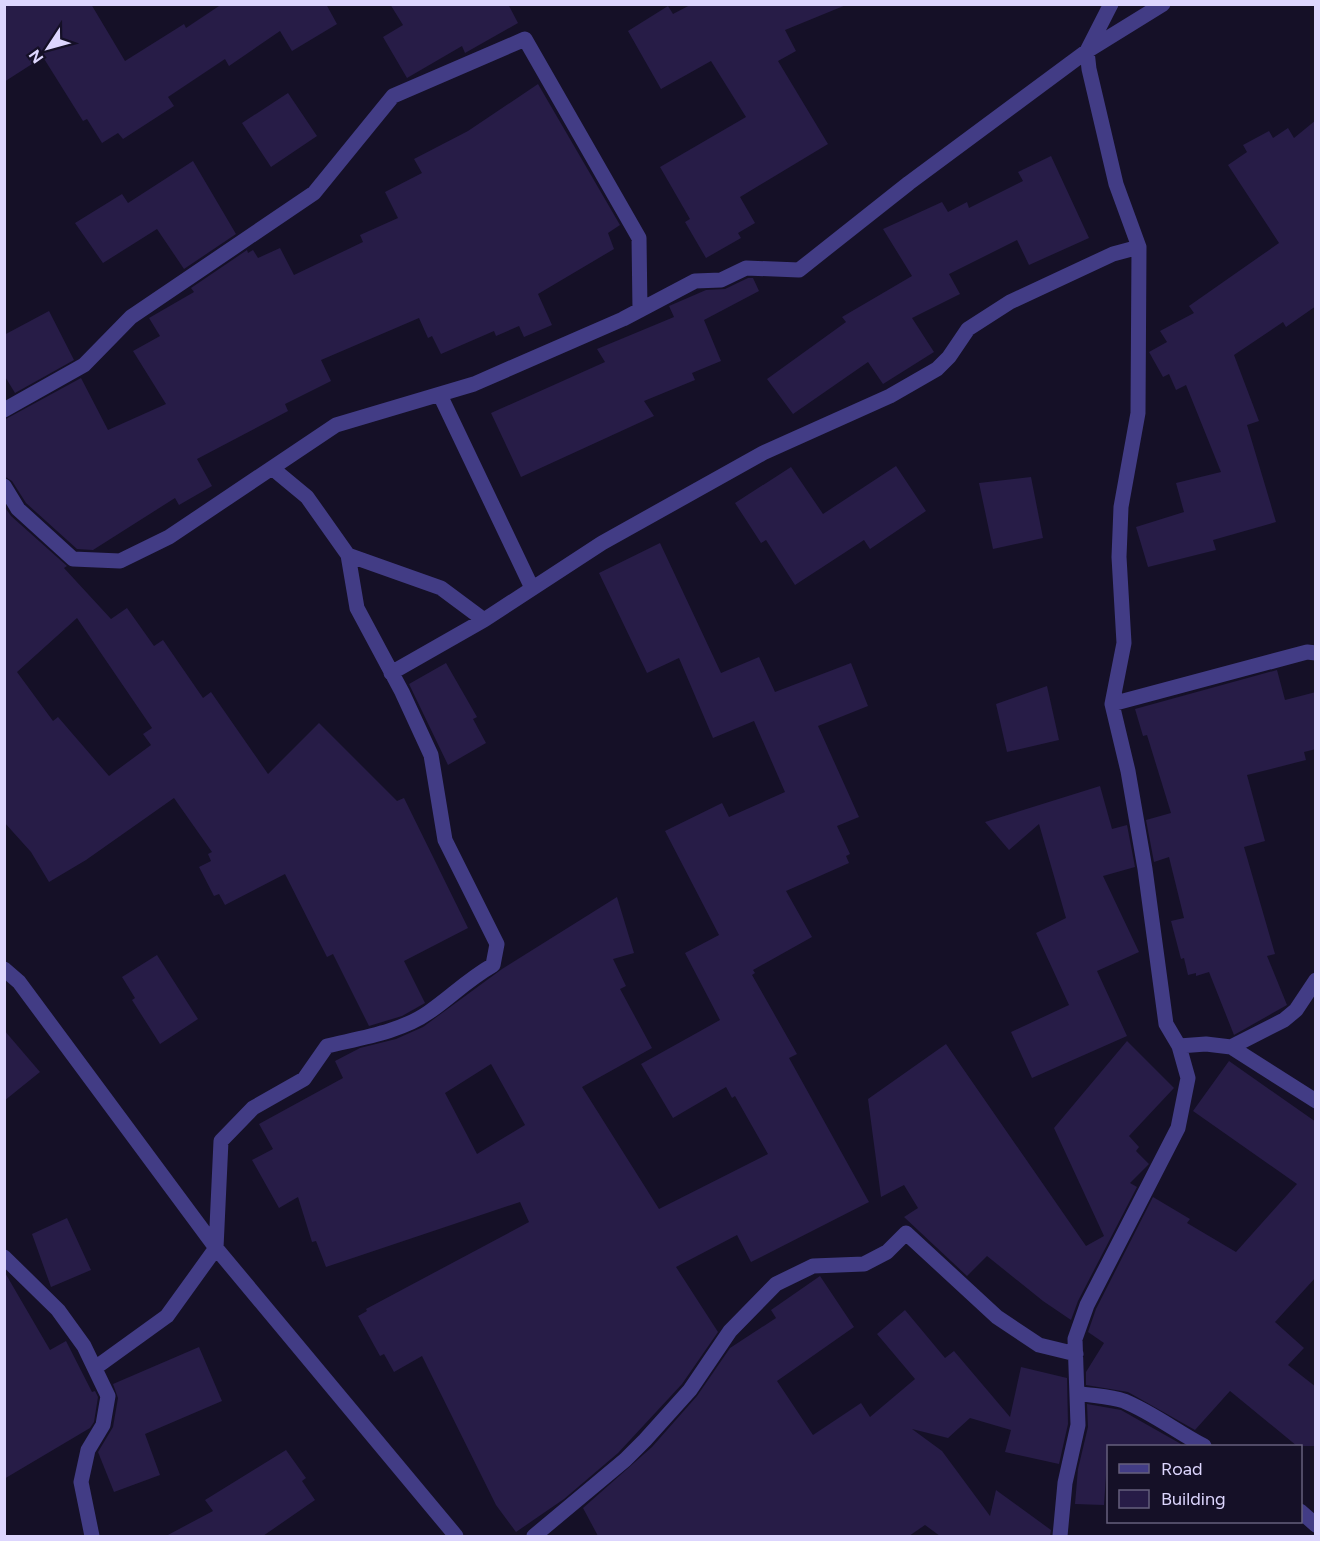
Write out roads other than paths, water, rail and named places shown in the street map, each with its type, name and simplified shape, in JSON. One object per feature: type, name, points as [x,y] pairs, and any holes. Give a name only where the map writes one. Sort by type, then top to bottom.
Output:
[{"type":"street","points":[[1060,1536],[1065,1483],[1078,1425],[1076,1340],[1087,1305],[1178,1128],[1188,1077],[1179,1046],[1166,1024],[1142,847],[1128,771],[1112,704],[1124,643],[1119,557],[1121,507],[1138,413],[1139,247],[1116,184],[1089,69],[1087,51],[1111,4]]},
{"type":"street","points":[[4,486],[18,509],[73,559],[120,561],[170,537],[336,425],[474,384],[640,309],[695,281],[721,280],[746,268],[800,270],[909,183],[1087,51],[1163,4]]},
{"type":"street","points":[[4,410],[84,365],[130,317],[314,193],[393,96],[525,39],[639,238],[640,309]]},
{"type":"street","points":[[391,673],[484,620],[602,543],[763,453],[890,396],[937,369],[949,357],[968,329],[1010,302],[1113,254],[1139,247]]},
{"type":"street","points":[[440,395],[532,588]]},
{"type":"street","points":[[95,1368],[167,1316],[216,1248],[221,1141],[253,1108],[304,1078],[327,1046],[398,1027],[428,1013],[468,979],[493,965],[497,944],[445,840],[431,755],[357,608],[348,555],[307,497],[272,468]]},
{"type":"street","points":[[348,555],[441,588],[484,620]]},
{"type":"street","points":[[1112,704],[1306,652],[1316,653]]},
{"type":"street","points":[[4,969],[19,982],[216,1248],[456,1536]]},
{"type":"street","points":[[1231,1047],[1284,1020],[1296,1010],[1316,980]]},
{"type":"street","points":[[1179,1046],[1206,1044],[1231,1047],[1316,1101]]},
{"type":"street","points":[[534,1536],[625,1460],[645,1440],[690,1390],[730,1331],[776,1284],[813,1266],[864,1264],[887,1252],[906,1233],[997,1317],[1039,1345],[1076,1354]]},
{"type":"street","points":[[4,1257],[58,1311],[84,1346],[108,1396],[103,1425],[87,1450],[81,1482],[92,1536]]},
{"type":"street","points":[[1077,1393],[1122,1400],[1202,1445]]},
{"type":"street","points":[[1302,1513],[1316,1525]]}]
